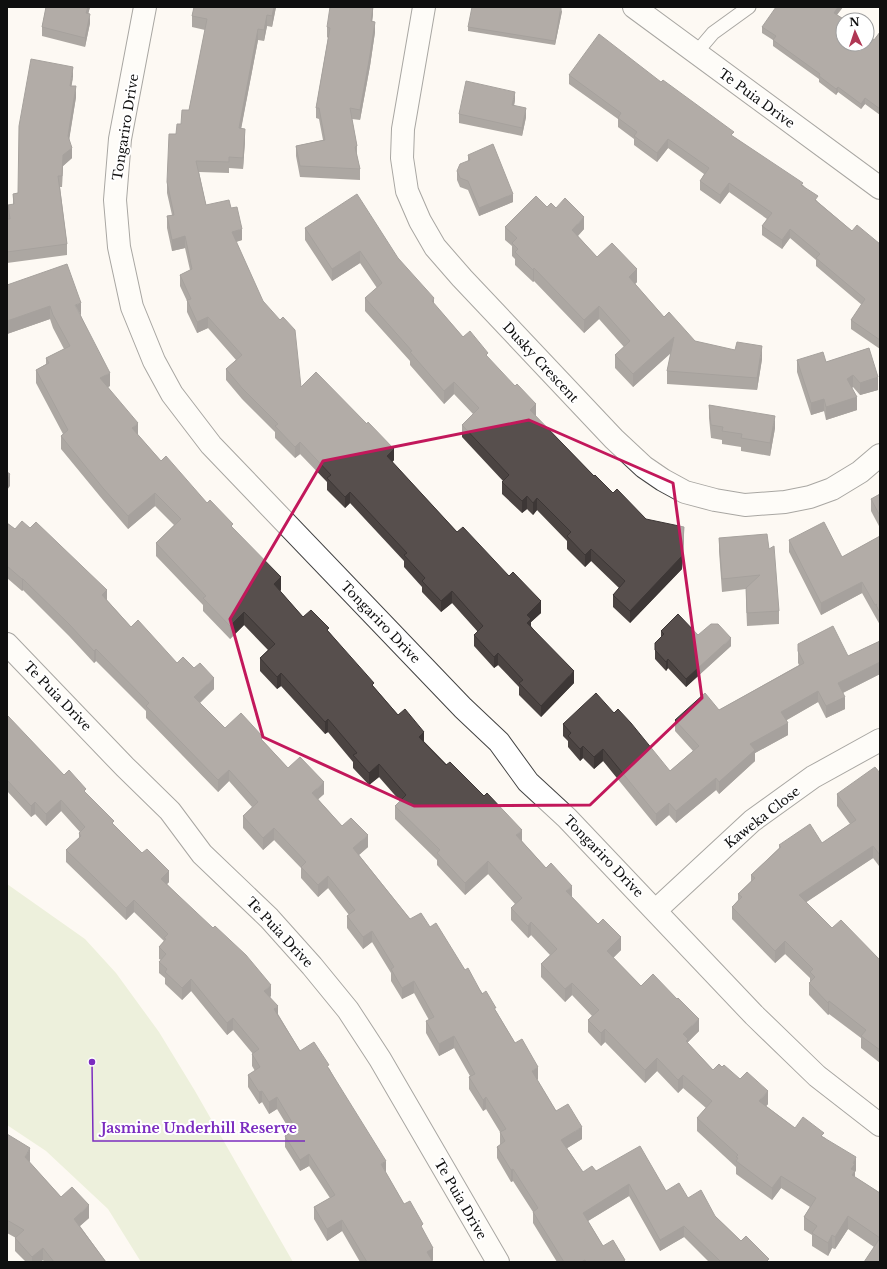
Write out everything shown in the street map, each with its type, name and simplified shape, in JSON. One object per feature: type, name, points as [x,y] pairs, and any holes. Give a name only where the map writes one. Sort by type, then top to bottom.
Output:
[{"type":"street","name":"Tongariro Drive","points":[[145,7],[120,139],[115,200],[116,223],[119,247],[132,307],[154,361],[172,394],[211,445],[463,708],[499,742],[528,782],[567,818],[656,910],[754,1015],[817,1076],[880,1125]]},
{"type":"street","name":"Dusky Crescent","points":[[424,7],[403,129],[402,158],[407,191],[420,221],[434,247],[614,439],[644,467],[663,480],[685,492],[715,500],[745,504],[785,502],[810,497],[825,492],[860,472],[880,455]]},
{"type":"street","name":"Te Puia Drive","points":[[634,7],[880,188]]},
{"type":"street","name":"Te Puia Drive","points":[[7,644],[125,767],[170,811],[202,854],[269,918],[317,971],[348,1010],[380,1059],[498,1262]]},
{"type":"street","name":"Kaweka Close","points":[[656,910],[752,821],[813,777],[880,740]]},
{"type":"lane","points":[[696,53],[713,33],[749,7]]},
{"type":"highlighted area","points":[[529,420],[673,483],[702,698],[590,805],[414,806],[263,737],[230,619],[323,461]]},
{"type":"green space","points":[[7,884],[85,939],[116,973],[159,1032],[195,1091],[293,1262],[141,1262],[108,1209],[46,1151],[7,1125]]},
{"type":"building","points":[[46,7],[88,7],[86,13],[90,14],[85,38],[42,27]]},
{"type":"building","points":[[194,7],[274,7],[272,16],[267,15],[264,30],[258,29],[239,128],[245,129],[243,158],[229,157],[229,162],[196,161],[206,205],[229,200],[231,208],[237,207],[242,229],[232,232],[263,301],[280,320],[283,317],[295,330],[301,387],[316,372],[394,449],[387,456],[457,532],[463,527],[509,576],[513,572],[541,601],[527,615],[531,619],[527,623],[574,671],[541,706],[519,683],[523,680],[498,653],[494,657],[474,635],[483,626],[452,591],[441,601],[422,581],[425,578],[404,555],[407,553],[350,492],[345,497],[327,478],[331,475],[300,442],[295,447],[275,426],[278,424],[242,388],[226,369],[242,355],[208,317],[197,322],[187,300],[191,299],[180,275],[192,269],[185,236],[172,240],[167,216],[174,215],[167,182],[169,134],[176,134],[177,124],[181,124],[182,110],[189,110],[207,19],[192,16]]},
{"type":"building","points":[[330,7],[373,7],[371,21],[375,22],[360,110],[350,108],[357,146],[355,147],[360,169],[300,166],[296,146],[325,140],[319,108],[316,108],[330,28],[327,27]]},
{"type":"building","points":[[472,7],[561,7],[555,41],[468,27]]},
{"type":"building","points":[[776,7],[838,7],[834,13],[835,52],[875,52],[875,39],[880,32],[880,109],[865,98],[861,104],[838,87],[836,89],[819,76],[820,74],[773,40],[776,36],[762,27]]},
{"type":"building","points":[[599,34],[661,82],[663,80],[734,132],[731,135],[803,183],[801,185],[818,196],[815,200],[852,231],[857,225],[880,244],[880,340],[851,320],[865,299],[816,258],[820,254],[790,229],[782,240],[762,226],[772,213],[729,183],[720,195],[700,181],[709,168],[668,139],[657,153],[634,136],[637,132],[618,118],[621,113],[569,75]]},
{"type":"building","points":[[31,59],[73,67],[70,86],[76,86],[68,136],[72,148],[63,155],[62,176],[58,176],[67,244],[7,252],[7,219],[10,219],[8,205],[14,204],[13,194],[18,193],[19,126]]},
{"type":"building","points":[[466,81],[515,92],[512,105],[526,108],[522,128],[459,114]]},
{"type":"building","points":[[493,144],[513,194],[479,208],[468,181],[460,178],[457,171],[460,164],[470,160],[468,155]]},
{"type":"building","points":[[357,194],[398,258],[434,298],[432,301],[463,337],[470,331],[488,353],[486,355],[515,386],[517,384],[536,404],[530,410],[594,476],[595,475],[613,493],[617,489],[646,519],[684,527],[682,556],[630,611],[613,595],[625,581],[591,549],[585,555],[567,536],[571,532],[537,498],[533,503],[527,496],[522,501],[502,482],[509,475],[462,425],[479,408],[454,382],[444,391],[410,352],[412,351],[365,298],[382,283],[360,251],[332,269],[305,228]]},
{"type":"building","points":[[536,196],[547,207],[551,203],[556,208],[565,198],[584,217],[572,230],[597,257],[612,243],[637,269],[629,277],[664,317],[669,312],[695,341],[735,350],[737,342],[762,346],[757,378],[667,371],[674,337],[633,374],[615,355],[630,341],[599,306],[584,320],[534,268],[533,270],[515,252],[518,249],[512,243],[517,238],[505,227]]},
{"type":"building","points":[[67,264],[81,303],[75,305],[110,373],[100,378],[138,423],[132,428],[161,461],[166,456],[207,503],[210,500],[233,524],[231,526],[281,577],[274,584],[303,617],[311,610],[329,628],[327,630],[374,683],[372,685],[398,715],[405,709],[424,732],[419,737],[446,765],[450,762],[484,796],[487,793],[522,830],[516,835],[546,868],[551,863],[572,886],[566,891],[598,924],[603,919],[621,937],[607,951],[641,986],[653,974],[699,1019],[683,1034],[688,1039],[686,1041],[713,1070],[719,1064],[722,1067],[724,1065],[740,1079],[747,1072],[768,1091],[759,1101],[795,1128],[803,1117],[824,1133],[821,1136],[856,1157],[853,1163],[855,1164],[851,1169],[855,1171],[852,1175],[880,1193],[880,1238],[848,1216],[835,1237],[832,1235],[828,1243],[812,1233],[817,1226],[804,1217],[816,1198],[781,1176],[772,1188],[736,1161],[738,1158],[736,1157],[738,1155],[697,1118],[712,1101],[683,1075],[678,1080],[657,1058],[645,1070],[605,1029],[601,1033],[588,1020],[599,1010],[572,983],[565,989],[541,964],[557,949],[531,922],[528,926],[511,908],[522,898],[488,861],[465,883],[437,853],[440,850],[395,806],[406,795],[379,764],[369,773],[353,755],[357,753],[328,719],[325,722],[281,673],[277,677],[260,658],[275,644],[244,612],[230,626],[203,598],[206,596],[156,543],[181,519],[155,493],[128,516],[103,488],[61,436],[68,430],[36,370],[49,363],[46,358],[70,346],[53,315],[50,306],[7,321],[7,285]]},
{"type":"building","points":[[869,348],[878,377],[860,383],[853,375],[847,379],[857,397],[826,407],[824,399],[811,403],[797,360],[823,352],[826,362]]},
{"type":"building","points":[[709,405],[775,416],[770,443],[741,438],[742,434],[722,431],[723,427],[711,425]]},
{"type":"building","points":[[880,494],[880,516],[871,499]]},
{"type":"building","points":[[22,521],[30,528],[36,522],[107,590],[102,595],[131,627],[138,620],[177,663],[183,657],[194,668],[200,663],[214,678],[194,697],[225,728],[241,713],[263,737],[261,739],[288,768],[300,757],[324,782],[312,793],[342,826],[351,818],[368,835],[353,848],[410,919],[421,913],[430,927],[436,923],[465,970],[468,968],[482,994],[486,991],[496,1008],[494,1008],[515,1043],[522,1039],[538,1067],[532,1071],[556,1111],[568,1104],[582,1127],[561,1140],[583,1172],[592,1166],[596,1171],[640,1146],[666,1191],[679,1183],[688,1198],[701,1190],[715,1216],[741,1241],[746,1236],[769,1259],[766,1262],[721,1262],[684,1226],[660,1240],[629,1184],[583,1213],[603,1246],[613,1240],[625,1260],[622,1262],[586,1262],[585,1260],[581,1262],[564,1262],[533,1212],[538,1208],[513,1169],[511,1170],[497,1147],[505,1141],[500,1132],[506,1129],[486,1097],[483,1100],[469,1077],[475,1074],[454,1036],[439,1044],[426,1021],[434,1017],[414,981],[402,988],[391,969],[394,967],[372,931],[363,937],[347,916],[355,910],[328,876],[318,885],[301,867],[306,862],[274,828],[263,838],[243,816],[258,802],[229,770],[218,780],[146,706],[149,703],[96,649],[94,651],[23,579],[7,566],[7,523],[15,529]]},
{"type":"building","points":[[824,522],[842,557],[880,536],[880,613],[876,605],[877,604],[875,605],[862,582],[821,603],[789,540]]},
{"type":"building","points":[[767,534],[769,549],[774,546],[779,611],[747,613],[746,588],[760,575],[722,579],[719,538]]},
{"type":"building","points":[[678,614],[698,635],[711,624],[718,624],[731,638],[686,679],[668,659],[666,662],[655,650],[655,643],[664,634],[661,631]]},
{"type":"building","points":[[833,626],[848,656],[880,641],[880,662],[838,683],[845,697],[826,706],[818,691],[781,712],[788,723],[750,744],[755,750],[719,782],[716,778],[676,811],[669,803],[656,814],[603,749],[594,757],[583,746],[580,749],[568,736],[571,733],[563,724],[596,693],[614,713],[618,709],[670,771],[699,746],[675,720],[705,693],[719,710],[804,663],[798,651],[798,644]]},
{"type":"building","points":[[7,716],[64,775],[69,770],[86,789],[84,791],[114,821],[112,823],[142,853],[147,849],[169,871],[161,879],[213,928],[215,926],[246,955],[271,985],[264,991],[278,1006],[274,1009],[300,1051],[314,1042],[329,1065],[327,1066],[386,1161],[381,1164],[404,1204],[410,1201],[423,1224],[421,1226],[433,1248],[427,1252],[433,1262],[367,1262],[342,1220],[327,1229],[314,1207],[335,1195],[309,1154],[300,1160],[285,1136],[296,1129],[277,1097],[269,1102],[262,1091],[259,1092],[248,1075],[260,1067],[252,1054],[259,1049],[233,1018],[227,1023],[191,979],[182,988],[165,972],[167,969],[159,962],[166,954],[159,947],[166,939],[164,938],[168,934],[134,900],[126,908],[66,850],[81,836],[79,833],[85,827],[61,800],[46,814],[35,802],[31,806],[7,780]]},
{"type":"building","points":[[875,767],[880,773],[880,854],[873,846],[799,895],[832,928],[841,920],[880,960],[880,1050],[861,1036],[866,1030],[829,1001],[828,1003],[809,983],[815,977],[810,972],[813,969],[785,941],[775,951],[732,907],[742,897],[738,894],[755,878],[751,875],[781,847],[779,845],[810,824],[822,843],[856,820],[837,794]]},
{"type":"building","points":[[7,1134],[30,1148],[25,1157],[61,1197],[72,1187],[89,1205],[74,1219],[106,1262],[54,1262],[43,1248],[32,1257],[15,1238],[24,1230],[7,1220]]},
{"type":"building","points":[[880,1238],[880,1262],[864,1262]]},
{"type":"place","name":"Jasmine Underhill Reserve","points":[[92,1062]]}]
